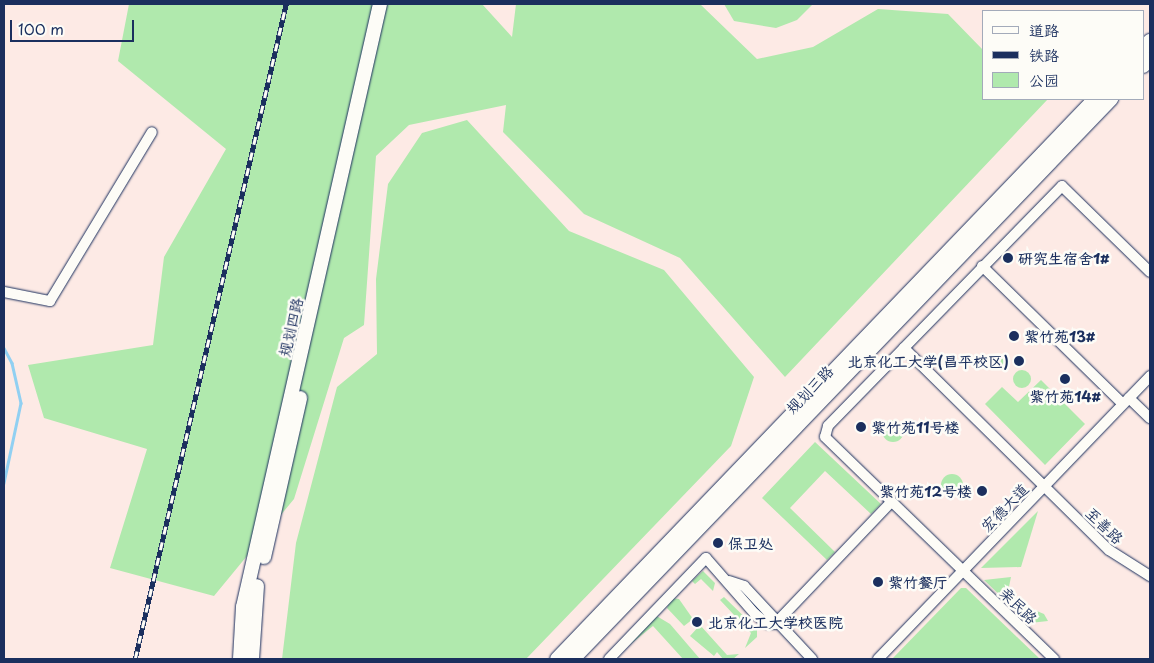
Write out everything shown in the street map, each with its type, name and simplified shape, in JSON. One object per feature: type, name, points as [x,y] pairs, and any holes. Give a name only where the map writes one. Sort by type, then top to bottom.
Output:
[{"type":"main road","name":"规划四路","points":[[240,659],[243,607],[380,4]]},
{"type":"main road","name":"规划四路","points":[[252,659],[254,599],[389,4]]},
{"type":"main road","name":"规划三路","points":[[574,659],[1094,100]]},
{"type":"main road","name":"规划三路","points":[[557,659],[882,328],[1111,100]]},
{"type":"street","points":[[4,292],[50,301],[152,132]]},
{"type":"street","points":[[904,348],[1062,186],[1150,272]]},
{"type":"street","points":[[982,266],[1126,401],[1150,418]]},
{"type":"street","name":"至善路","points":[[904,348],[1118,558],[1150,576]]},
{"type":"street","name":"亲民路","points":[[904,348],[824,432],[962,572],[1054,659]]},
{"type":"street","name":"宏德大道","points":[[878,659],[1150,376]]},
{"type":"street","points":[[775,624],[892,502]]},
{"type":"street","points":[[609,659],[706,558],[729,581],[744,586],[772,612],[775,624],[812,659]]},
{"type":"green space","points":[[129,4],[482,4],[512,37],[516,4],[701,5],[757,59],[813,47],[878,9],[948,14],[982,49],[982,100],[1047,100],[785,377],[680,258],[584,214],[503,132],[506,105],[409,125],[376,156],[364,325],[344,338],[294,499],[214,596],[110,568],[147,449],[44,418],[28,365],[153,345],[164,257],[226,149],[118,61]]},
{"type":"green space","points":[[724,4],[813,4],[797,20],[776,28],[734,21]]},
{"type":"green space","points":[[467,120],[569,231],[664,270],[754,377],[731,446],[526,659],[282,659],[296,543],[337,387],[377,354],[376,279],[388,184],[422,133]]},
{"type":"green space","points":[[1000,354],[1006,356],[1008,362],[1006,368],[1000,370],[994,368],[992,362],[994,356]]},
{"type":"green space","points":[[1022,370],[1028,373],[1031,379],[1028,385],[1022,388],[1016,385],[1013,379],[1016,373]]},
{"type":"green space","points":[[1041,380],[1085,424],[1045,465],[985,404],[1002,387],[1018,402]]},
{"type":"green space","points":[[893,420],[901,423],[904,431],[901,439],[893,442],[885,439],[882,431],[885,423]]},
{"type":"green space","points":[[815,442],[881,504],[871,514],[825,471],[790,508],[835,552],[827,560],[762,498]]},
{"type":"green space","points":[[952,474],[960,477],[963,485],[960,493],[952,496],[944,493],[941,485],[944,477]]},
{"type":"green space","points":[[1038,511],[1021,567],[981,568]]},
{"type":"green space","points":[[703,571],[715,583],[713,591],[701,579],[695,584],[692,581]]},
{"type":"green space","points":[[1011,577],[1006,601],[984,580]]},
{"type":"green space","points":[[961,588],[966,588],[1040,659],[892,659]]},
{"type":"green space","points":[[724,597],[757,629],[757,637],[745,648],[751,633],[720,600]]},
{"type":"green space","points":[[671,598],[679,599],[693,619],[684,626],[667,608]]},
{"type":"green space","points":[[1018,603],[1044,614],[1048,621],[1030,623],[1016,609]]},
{"type":"green space","points":[[655,615],[670,624],[700,659],[683,659],[653,626],[612,659]]},
{"type":"green space","points":[[700,625],[727,655],[739,654],[733,659],[723,659],[717,652],[714,656],[690,636]]},
{"type":"waterway","points":[[4,348],[12,363],[21,403],[4,483]]},
{"type":"railway","points":[[135,659],[286,4]]},
{"type":"place","name":"研究生宿舍1#","points":[[1008,258]]},
{"type":"place","name":"紫竹苑13#","points":[[1014,336]]},
{"type":"place","name":"北京化工大学(昌平校区)","points":[[1019,361]]},
{"type":"place","name":"紫竹苑14#","points":[[1065,379]]},
{"type":"place","name":"紫竹苑11号楼","points":[[861,427]]},
{"type":"place","name":"紫竹苑12号楼","points":[[982,491]]},
{"type":"place","name":"保卫处","points":[[718,543]]},
{"type":"place","name":"紫竹餐厅","points":[[878,582]]},
{"type":"place","name":"北京化工大学校医院","points":[[697,622]]}]
